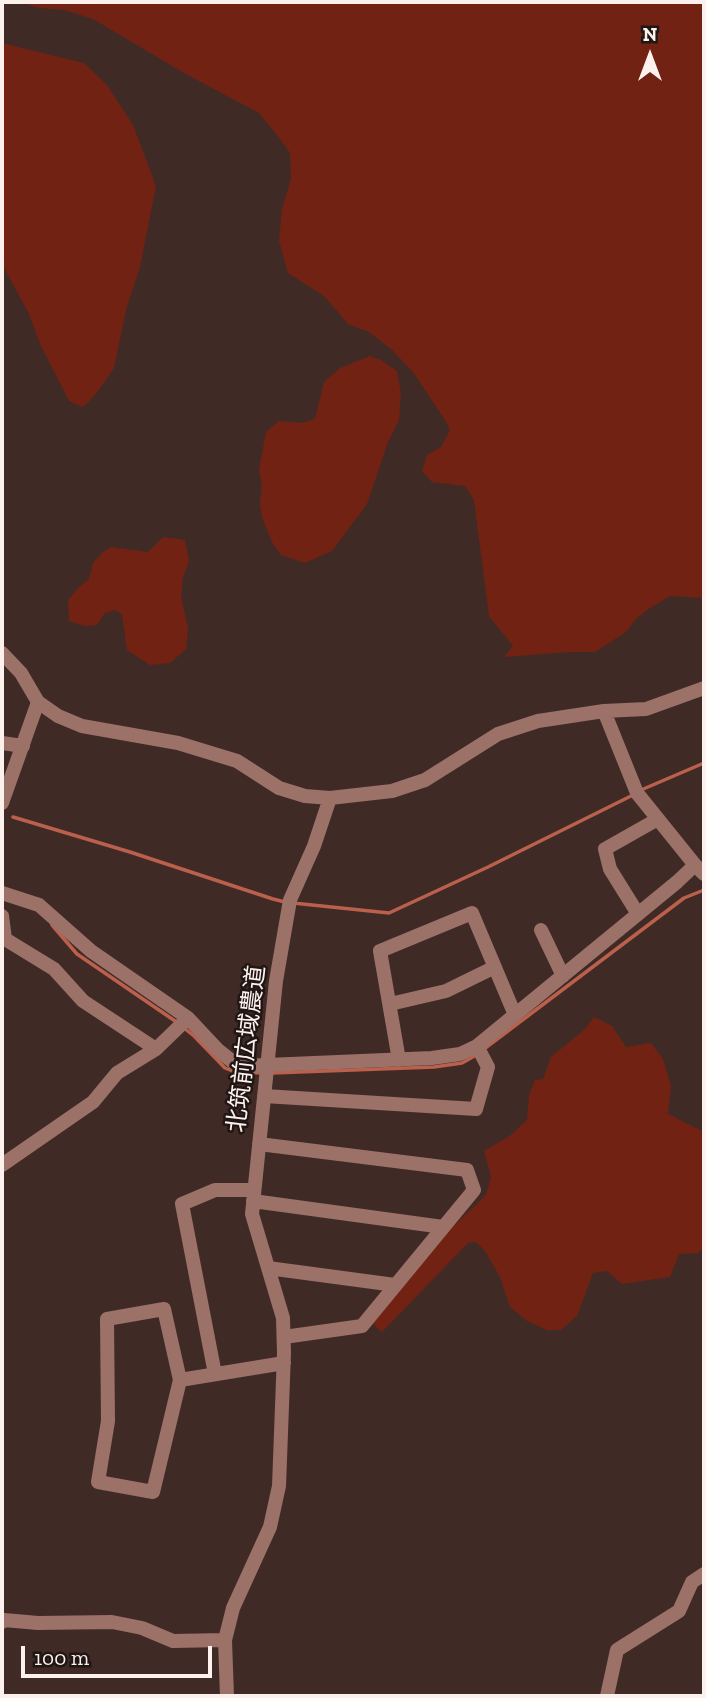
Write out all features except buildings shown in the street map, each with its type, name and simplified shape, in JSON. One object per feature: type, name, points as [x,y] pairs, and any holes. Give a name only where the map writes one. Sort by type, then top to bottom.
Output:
[{"type":"street","points":[[2,653],[21,673],[38,702],[58,716],[82,726],[178,743],[237,761],[279,788],[305,796],[330,798],[392,791],[425,780],[498,734],[538,721],[604,711],[646,709],[704,688]]},
{"type":"street","points":[[2,803],[38,702]]},
{"type":"street","points":[[2,892],[38,905],[90,951],[188,1018],[218,1050],[238,1066],[432,1058],[460,1054],[477,1046],[638,914],[700,870],[638,793],[604,711]]},
{"type":"street","points":[[2,743],[23,746]]},
{"type":"street","name":"北筑前広域農道","points":[[227,1696],[225,1640],[233,1608],[270,1527],[278,1486],[284,1363],[283,1318],[252,1214],[276,981],[290,900],[314,846],[330,798]]},
{"type":"street","points":[[638,914],[610,869],[605,849],[658,819]]},
{"type":"street","points":[[399,1059],[380,951],[472,913],[515,1015]]},
{"type":"street","points":[[2,916],[5,939],[54,969],[83,1001],[156,1049]]},
{"type":"street","points":[[541,930],[563,976]]},
{"type":"street","points":[[390,1004],[446,991],[495,967]]},
{"type":"street","points":[[2,1165],[93,1102],[117,1073],[156,1049],[188,1018]]},
{"type":"street","points":[[264,1096],[476,1109],[488,1066],[477,1046]]},
{"type":"street","points":[[259,1144],[467,1170],[474,1190],[362,1326],[284,1337]]},
{"type":"street","points":[[215,1374],[182,1204],[215,1190],[443,1227]]},
{"type":"street","points":[[268,1268],[395,1285]]},
{"type":"street","points":[[164,1309],[180,1380],[153,1492],[98,1482],[108,1421],[107,1319],[164,1309]]},
{"type":"street","points":[[180,1380],[284,1363]]},
{"type":"street","points":[[607,1696],[617,1650],[679,1611],[692,1582],[704,1574]]},
{"type":"street","points":[[2,1622],[112,1622],[142,1628],[173,1641],[225,1640]]},
{"type":"shaded area","points":[[19,2],[704,2],[704,598],[670,596],[647,610],[626,632],[595,652],[504,657],[513,646],[489,616],[474,500],[465,486],[432,482],[422,471],[427,455],[441,447],[450,430],[445,420],[413,372],[391,349],[369,332],[348,324],[324,296],[288,273],[279,241],[282,209],[291,179],[290,153],[277,135],[259,113],[184,73],[93,19],[64,10],[40,8]]},
{"type":"shaded area","points":[[2,43],[84,63],[107,85],[133,125],[156,186],[140,267],[126,310],[114,368],[83,407],[69,401],[41,346],[28,312],[2,264]]},
{"type":"shaded area","points":[[370,356],[397,371],[401,393],[399,420],[388,442],[367,504],[332,551],[305,563],[281,555],[262,518],[260,503],[262,486],[259,470],[266,432],[279,421],[301,423],[315,419],[324,382],[340,368]]},
{"type":"shaded area","points":[[163,537],[185,540],[189,561],[183,577],[181,596],[188,628],[186,649],[170,663],[150,665],[127,650],[122,614],[114,610],[104,614],[97,625],[85,626],[69,621],[68,600],[89,579],[93,563],[103,552],[111,547],[148,552]]},
{"type":"shaded area","points":[[594,1017],[612,1026],[626,1047],[651,1043],[663,1059],[671,1086],[668,1114],[704,1132],[704,1248],[698,1253],[679,1254],[670,1277],[622,1284],[607,1271],[593,1273],[577,1316],[561,1330],[547,1330],[527,1321],[510,1307],[500,1277],[485,1251],[476,1242],[468,1243],[382,1332],[371,1322],[441,1238],[486,1195],[491,1177],[484,1151],[511,1135],[527,1120],[529,1095],[535,1080],[543,1079],[551,1057],[585,1029]]},
{"type":"waterway","points":[[641,790],[704,763]]},
{"type":"waterway","points":[[293,903],[389,913],[635,794]]},
{"type":"waterway","points":[[13,817],[285,902]]},
{"type":"waterway","points":[[484,1049],[684,898],[704,890]]},
{"type":"waterway","points":[[52,925],[77,954],[178,1023]]},
{"type":"waterway","points":[[184,1028],[225,1068],[235,1072],[264,1073]]},
{"type":"waterway","points":[[272,1073],[434,1067],[462,1063],[478,1054]]}]
